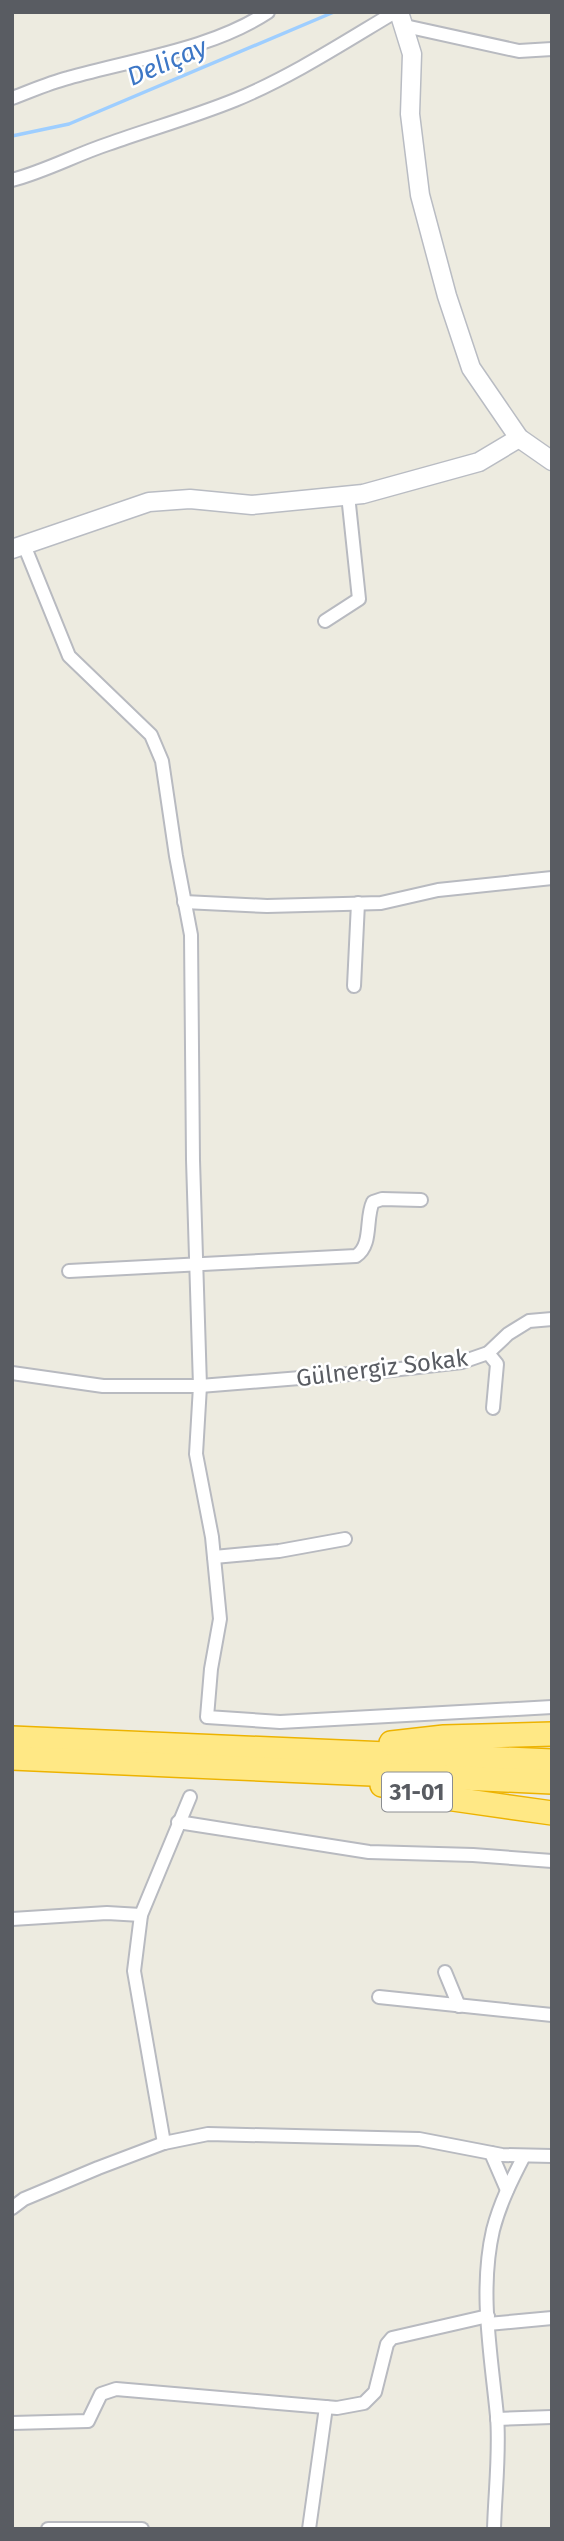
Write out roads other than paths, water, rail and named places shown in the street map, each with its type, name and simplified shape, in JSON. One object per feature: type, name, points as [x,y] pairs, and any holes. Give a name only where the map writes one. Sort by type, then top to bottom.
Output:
[{"type":"highway","name":"31-01","points":[[12,1758],[283,1759],[444,1737],[552,1734]]},
{"type":"highway","name":"31-01","points":[[12,1738],[283,1759],[453,1799],[552,1813]]},
{"type":"highway","points":[[283,1759],[552,1761]]},
{"type":"highway","points":[[283,1759],[552,1782]]},
{"type":"street","points":[[12,98],[66,78],[193,46],[255,21],[268,12]]},
{"type":"street","points":[[400,17],[412,54],[410,114],[420,195],[447,296],[471,368],[519,438],[552,461]]},
{"type":"street","points":[[12,180],[41,173],[106,144],[237,99],[400,17],[519,51],[552,49]]},
{"type":"street","points":[[519,438],[479,462],[363,494],[252,505],[190,499],[149,502],[18,547],[69,656],[152,735],[162,761],[191,935],[200,1387],[196,1454],[214,1557],[220,1619],[206,1717],[280,1722],[552,1707]]},
{"type":"street","points":[[325,621],[359,599],[348,495]]},
{"type":"street","points":[[184,902],[267,906],[381,903],[438,890],[552,877]]},
{"type":"street","points":[[354,986],[358,903]]},
{"type":"street","points":[[69,1271],[356,1256],[362,1252],[365,1245],[373,1202],[382,1199],[421,1200]]},
{"type":"street","name":"Gülnergiz Sokak","points":[[12,1373],[103,1386],[200,1387],[399,1370],[462,1362],[488,1353],[508,1334],[529,1321],[552,1319]]},
{"type":"street","points":[[488,1353],[497,1364],[493,1408]]},
{"type":"street","points":[[214,1557],[279,1551],[345,1539]]},
{"type":"street","points":[[164,2143],[134,1971],[141,1915],[190,1797]]},
{"type":"street","points":[[178,1822],[369,1852],[473,1855],[552,1861]]},
{"type":"street","points":[[12,1919],[107,1913],[141,1915]]},
{"type":"street","points":[[445,1972],[459,2006]]},
{"type":"street","points":[[379,1997],[552,2015]]},
{"type":"street","points":[[12,2208],[23,2199],[164,2143],[208,2134],[419,2139],[491,2153],[552,2156]]},
{"type":"street","points":[[491,2153],[507,2190]]},
{"type":"street","points":[[494,2529],[497,2419],[486,2280],[492,2242],[507,2190],[524,2155]]},
{"type":"street","points":[[12,2423],[88,2421],[101,2394],[116,2389],[337,2408],[364,2403],[375,2392],[387,2344],[392,2338],[488,2320],[552,2318]]},
{"type":"street","points":[[309,2529],[326,2407]]},
{"type":"street","points":[[497,2419],[552,2417]]},
{"type":"street","points":[[48,2529],[142,2529]]},
{"type":"waterway","name":"Deliçay","points":[[12,136],[69,124],[334,12]]}]
